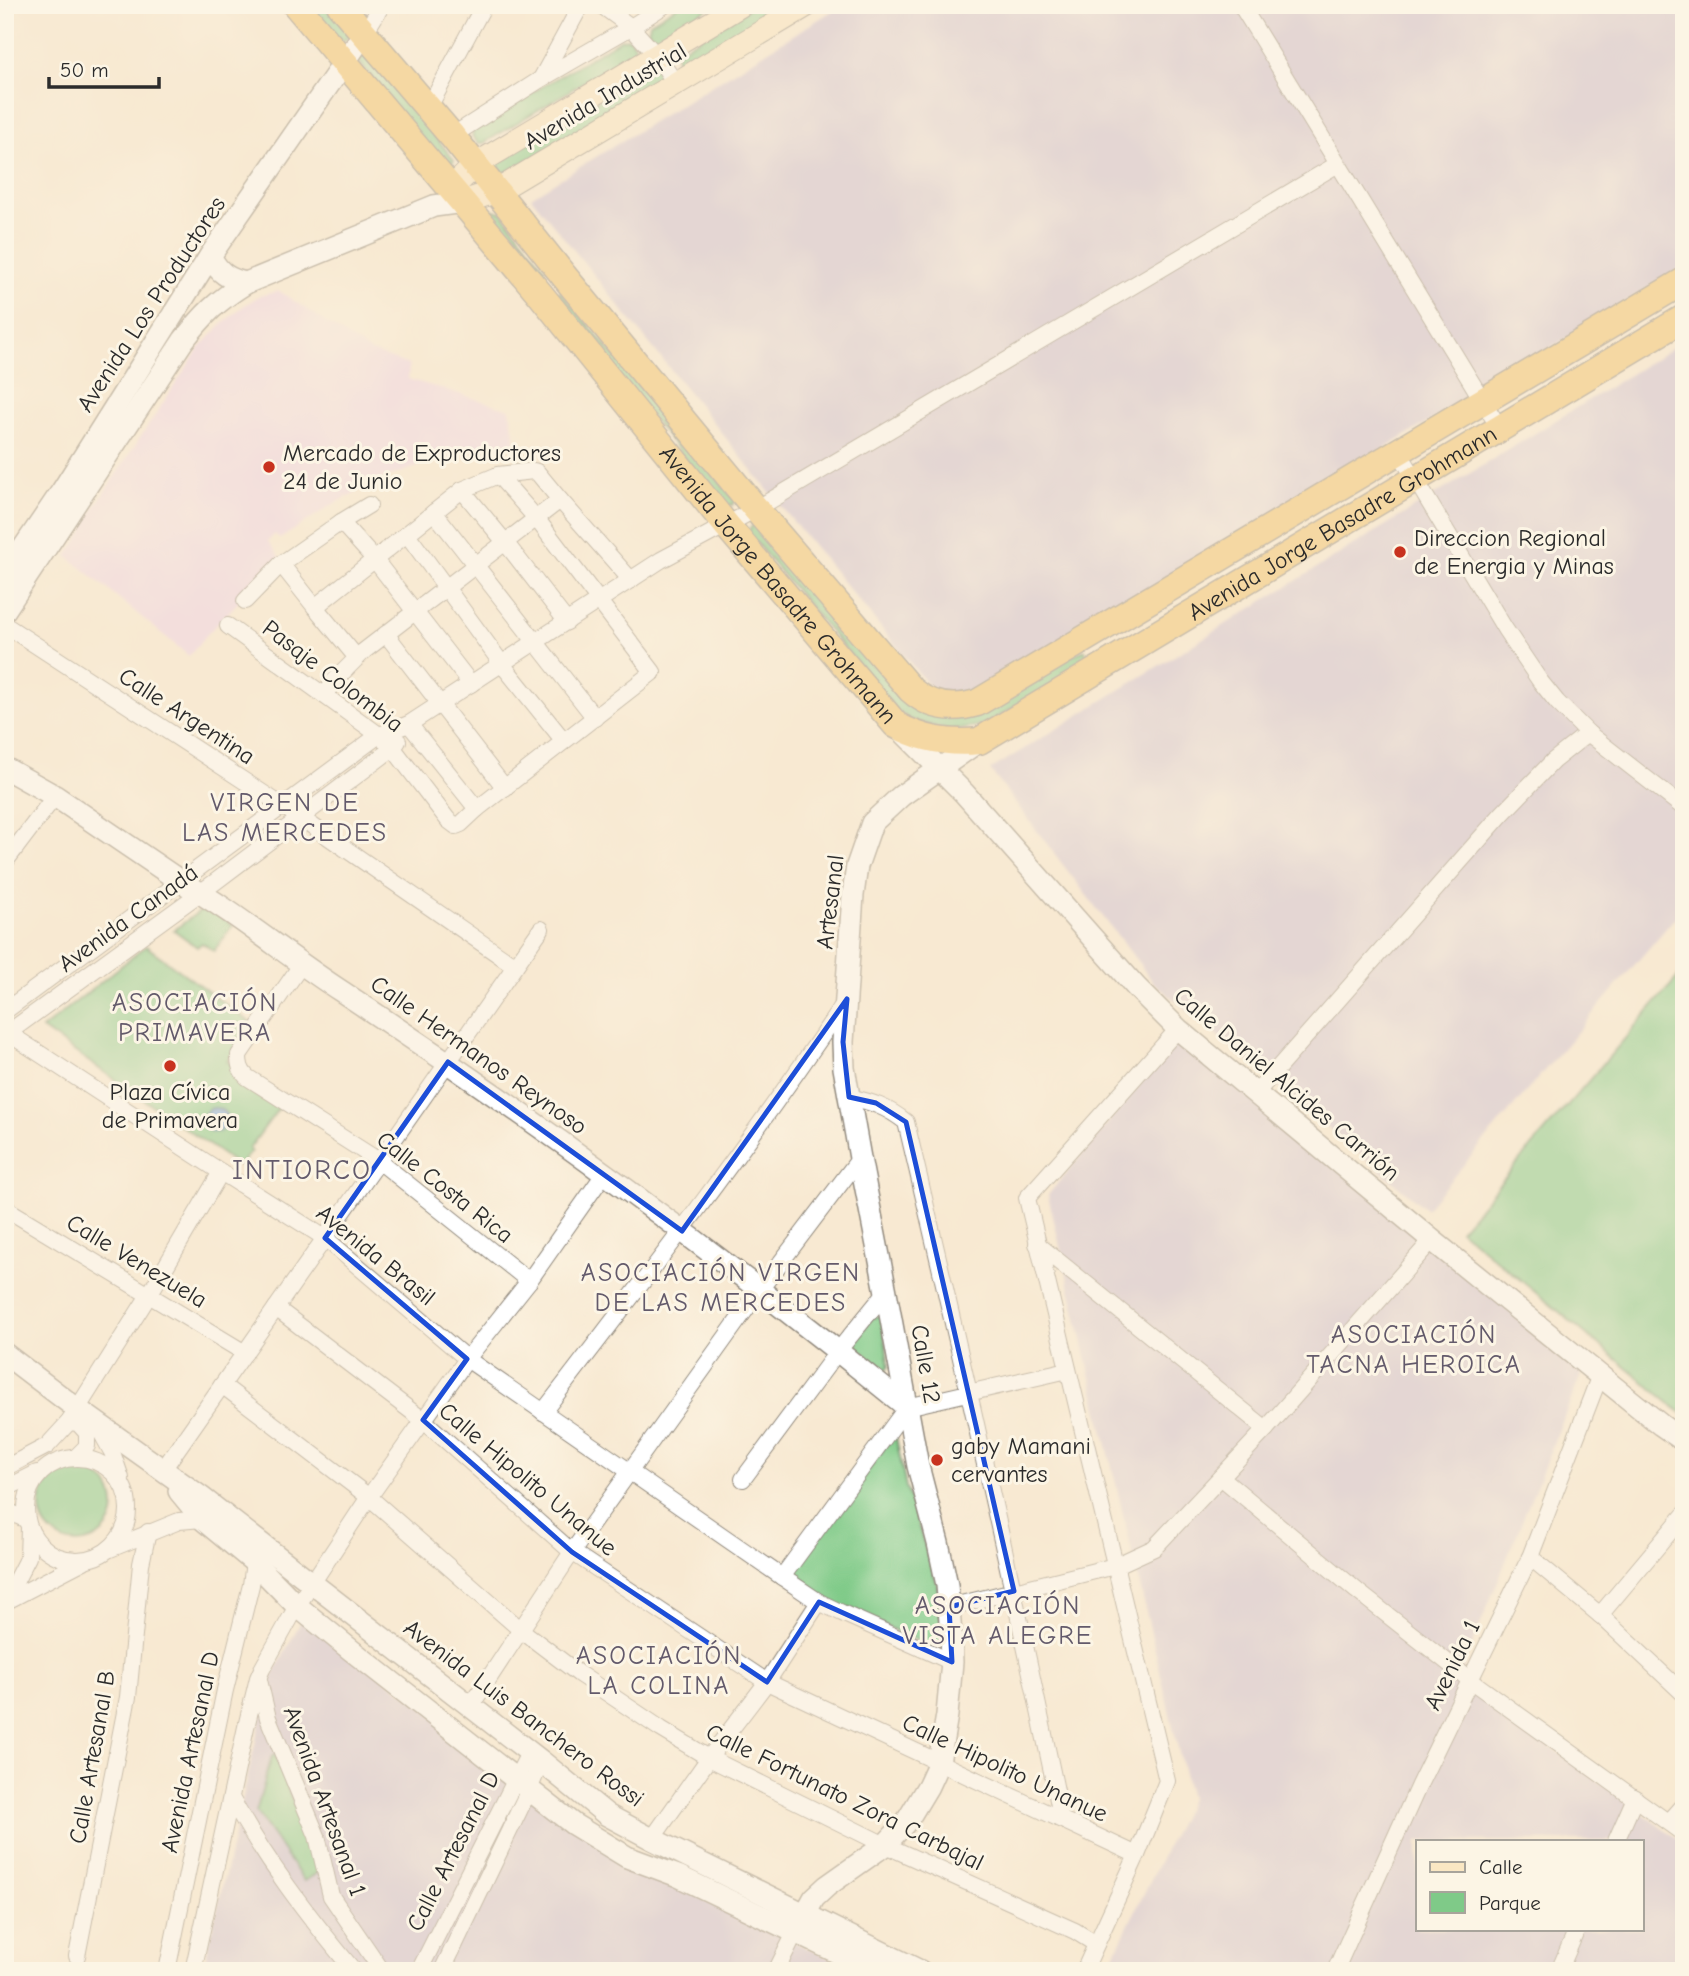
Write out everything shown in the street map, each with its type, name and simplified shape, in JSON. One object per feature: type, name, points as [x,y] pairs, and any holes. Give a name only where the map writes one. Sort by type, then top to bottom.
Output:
[{"type":"highway","name":"Avenida Jorge Basadre Grohmann","points":[[296,5],[540,294],[727,526],[896,725],[936,741],[979,741],[1684,318]]},
{"type":"highway","name":"Avenida Jorge Basadre Grohmann","points":[[341,5],[452,136],[756,509],[911,690],[931,703],[954,707],[977,703],[1684,281]]},
{"type":"highway","points":[[540,294],[564,276]]},
{"type":"highway","points":[[1084,639],[1101,666]]},
{"type":"main road","name":"Avenida Industrial","points":[[457,196],[475,165],[741,5]]},
{"type":"main road","name":"Avenida Industrial","points":[[457,196],[497,191],[807,5]]},
{"type":"street","points":[[364,34],[382,5]]},
{"type":"street","points":[[428,108],[484,5]]},
{"type":"street","points":[[541,79],[581,5]]},
{"type":"street","points":[[601,5],[631,27],[657,56],[676,84]]},
{"type":"street","points":[[452,136],[665,5]]},
{"type":"street","points":[[1241,5],[1500,429]]},
{"type":"street","name":"Avenida Los Productores","points":[[5,575],[62,491],[210,256],[364,34]]},
{"type":"street","points":[[498,475],[536,518],[600,602],[653,672],[477,809],[409,724],[600,602],[661,560],[727,526],[1338,164]]},
{"type":"street","name":"Avenida Los Productores","points":[[5,610],[183,341],[199,320],[222,298],[246,283],[457,196]]},
{"type":"street","points":[[210,256],[218,270],[230,280],[246,283]]},
{"type":"street","points":[[1399,452],[1505,629],[1540,681],[1588,733],[1684,808]]},
{"type":"street","points":[[315,607],[462,490],[498,475],[534,471],[631,580]]},
{"type":"street","points":[[462,490],[567,622]]},
{"type":"street","points":[[325,696],[334,681],[357,658],[559,499]]},
{"type":"street","name":"Pasaje Colombia","points":[[245,601],[281,564],[369,505]]},
{"type":"street","points":[[435,512],[595,718]]},
{"type":"street","points":[[341,522],[375,559],[471,684]]},
{"type":"street","points":[[407,534],[502,664],[565,741]]},
{"type":"street","points":[[281,564],[357,658]]},
{"type":"street","name":"Calle Argentina","points":[[5,625],[301,818],[515,966]]},
{"type":"street","name":"Pasaje Colombia","points":[[228,626],[379,734],[393,748],[448,820],[456,826],[477,809]]},
{"type":"street","points":[[386,634],[505,788]]},
{"type":"street","name":"Avenida Canadá","points":[[5,1011],[379,734],[409,724]]},
{"type":"street","name":"Avenida Canadá","points":[[6,1033],[393,748],[409,724]]},
{"type":"street","points":[[896,725],[911,752],[912,764],[909,781],[901,796]]},
{"type":"street","name":"Calle Daniel Alcides Carrión","points":[[896,725],[964,793],[1136,987],[1178,1029],[1432,1240],[1684,1441]]},
{"type":"street","points":[[1256,1093],[1501,814],[1553,761],[1588,733]]},
{"type":"street","points":[[964,793],[962,783],[965,762],[979,741]]},
{"type":"street","name":"Artesanal","points":[[847,999],[853,895],[864,841],[872,823],[901,796],[979,741]]},
{"type":"street","name":"Calle Hermanos Reynoso","points":[[5,768],[55,796],[180,881],[201,892],[300,965],[448,1062],[682,1231],[838,1350],[907,1407]]},
{"type":"street","points":[[5,862],[55,796]]},
{"type":"street","points":[[5,1489],[60,1460],[102,1452],[126,1453],[154,1465],[222,1385],[541,929]]},
{"type":"street","name":"Calle Costa Rica","points":[[300,965],[239,1055],[239,1065],[247,1077],[379,1161],[529,1281]]},
{"type":"street","points":[[543,1412],[786,1090],[847,999]]},
{"type":"street","name":"Calle 12","points":[[800,1923],[814,1898],[885,1845],[918,1804],[939,1762],[947,1715],[951,1662],[949,1607],[943,1564],[918,1466],[844,1068],[843,1042],[847,999]]},
{"type":"street","points":[[1084,1971],[1137,1855],[1167,1781],[1027,1198],[1178,1029]]},
{"type":"street","name":"Avenida Brasil","points":[[6,1033],[325,1238],[467,1359],[819,1602],[951,1662]]},
{"type":"street","points":[[849,1097],[876,1103],[906,1122],[1014,1591],[1060,1819]]},
{"type":"street","points":[[470,1707],[572,1552],[759,1291],[860,1158]]},
{"type":"street","points":[[5,1468],[47,1446],[72,1415],[149,1295],[220,1172]]},
{"type":"street","name":"Avenida Artesanal D","points":[[193,1971],[258,1678],[297,1606],[369,1497],[422,1420],[529,1281],[604,1174]]},
{"type":"street","name":"Calle Venezuela","points":[[5,1208],[245,1353]]},
{"type":"street","points":[[949,1607],[1115,1566],[1154,1548],[1266,1429],[1432,1240]]},
{"type":"street","points":[[1038,1244],[1266,1429]]},
{"type":"street","points":[[743,1479],[838,1350],[886,1292]]},
{"type":"street","name":"Calle Hipolito Unanue","points":[[276,1308],[422,1420],[572,1552],[767,1682],[1137,1855]]},
{"type":"street","name":"Avenida Luis Banchero Rossi","points":[[5,1354],[72,1415],[154,1465],[208,1514],[262,1556],[312,1583],[607,1815],[800,1923],[876,1971]]},
{"type":"street","points":[[782,1577],[907,1407],[1068,1370]]},
{"type":"street","name":"Avenida 1","points":[[1335,1971],[1419,1785],[1530,1557],[1601,1375]]},
{"type":"street","name":"Calle Fortunato Zora Carbajal","points":[[222,1385],[369,1497],[522,1630],[579,1674],[709,1759],[885,1845],[1075,1931],[1096,1944]]},
{"type":"street","points":[[5,1510],[28,1524],[37,1541],[54,1554],[74,1560],[97,1555],[116,1542],[124,1530],[128,1501],[112,1452],[91,1428]]},
{"type":"street","points":[[80,1457],[87,1446],[91,1428]]},
{"type":"street","points":[[80,1457],[107,1467],[124,1487]]},
{"type":"street","points":[[5,1594],[12,1588],[28,1558],[26,1506],[35,1479],[45,1468]]},
{"type":"street","points":[[1221,1477],[1357,1591],[1470,1679],[1684,1834]]},
{"type":"street","points":[[5,1602],[148,1532],[208,1514]]},
{"type":"street","points":[[1600,1615],[1678,1535],[1684,1515]]},
{"type":"street","name":"Calle Artesanal B","points":[[77,1956],[128,1697],[141,1564],[148,1532]]},
{"type":"street","points":[[127,1542],[141,1564]]},
{"type":"street","name":"Avenida Artesanal D","points":[[167,1971],[225,1690],[251,1585],[262,1556]]},
{"type":"street","name":"Avenida Luis Banchero Rossi","points":[[262,1556],[297,1606],[573,1824],[627,1857],[920,1971]]},
{"type":"street","points":[[1530,1557],[1600,1615],[1684,1694]]},
{"type":"street","points":[[652,1839],[767,1682],[819,1602]]},
{"type":"street","name":"Avenida Artesanal 1","points":[[258,1678],[268,1718],[317,1836],[331,1896],[382,1971]]},
{"type":"street","name":"Calle Artesanal D","points":[[442,1971],[535,1757]]},
{"type":"street","name":"Calle Artesanal D","points":[[419,1971],[522,1784]]},
{"type":"street","points":[[231,1798],[276,1872],[354,1971]]},
{"type":"street","points":[[1616,1840],[1635,1798]]},
{"type":"street","points":[[1668,1822],[1684,1804]]},
{"type":"street","points":[[776,1971],[800,1923]]},
{"type":"street","points":[[1559,1971],[1577,1930]]},
{"type":"highlighted area","points":[[847,999],[843,1042],[849,1097],[876,1103],[906,1122],[1014,1591],[949,1607],[952,1662],[819,1602],[767,1682],[572,1552],[423,1420],[467,1359],[325,1238],[448,1062],[682,1231]]},
{"type":"shaded area","points":[[842,5],[1684,5],[1684,266],[973,697],[948,695],[930,687],[531,197]]},
{"type":"shaded area","name":"Mercado de Exproductores 24 de Junio","points":[[279,291],[369,351],[409,365],[408,379],[510,409],[516,446],[454,454],[379,480],[330,506],[280,539],[275,534],[268,541],[281,559],[189,656],[67,556],[83,532],[86,520],[198,350],[242,307],[259,296]]},
{"type":"shaded area","points":[[1684,341],[1684,907],[1426,1209],[1154,983],[990,770]]},
{"type":"shaded area","points":[[1182,1034],[1583,1370],[1458,1680],[1684,1843],[1684,1971],[1106,1971],[1190,1799],[1048,1195]]},
{"type":"shaded area","points":[[303,1617],[638,1869],[857,1971],[203,1971],[269,1683]]},
{"type":"green space","points":[[309,5],[330,5],[350,35],[345,40],[338,41]]},
{"type":"green space","points":[[679,5],[713,5],[660,38],[654,38],[648,31],[650,23]]},
{"type":"green space","points":[[754,5],[789,5],[691,64],[682,65],[676,59],[678,51]]},
{"type":"green space","points":[[629,38],[635,45],[635,51],[484,143],[478,143],[472,136],[474,128],[621,39]]},
{"type":"green space","points":[[362,53],[370,55],[454,160],[450,165],[443,165],[357,60]]},
{"type":"green space","points":[[652,68],[659,69],[662,75],[661,84],[504,174],[498,168],[499,160]]},
{"type":"green space","points":[[493,210],[502,212],[545,269],[540,274],[534,275],[488,218]]},
{"type":"green space","points":[[560,291],[736,501],[731,506],[724,507],[555,298]]},
{"type":"green space","points":[[755,524],[921,710],[1085,650],[1088,656],[1086,665],[986,724],[947,730],[911,720],[897,711],[750,536],[749,529]]},
{"type":"green space","points":[[209,908],[233,925],[214,951],[202,943],[197,947],[174,930],[200,911]]},
{"type":"green space","points":[[146,946],[254,1025],[227,1061],[284,1101],[239,1166],[42,1029]]},
{"type":"green space","points":[[1684,970],[1684,1415],[1460,1230]]},
{"type":"green space","points":[[872,1317],[882,1318],[889,1366],[886,1370],[880,1369],[851,1348]]},
{"type":"green space","points":[[895,1433],[906,1487],[937,1583],[942,1619],[941,1645],[930,1646],[833,1603],[789,1575]]},
{"type":"green space","points":[[77,1469],[98,1475],[108,1485],[114,1506],[108,1527],[98,1537],[77,1543],[56,1537],[46,1527],[40,1506],[46,1485],[56,1475]]},
{"type":"green space","points":[[275,1754],[319,1872],[304,1881],[256,1812],[272,1756]]},
{"type":"water","points":[[215,1108],[224,1111],[227,1120],[224,1129],[215,1132],[206,1129],[203,1120],[206,1111]]},
{"type":"place","name":"Mercado de Exproductores 24 de Junio","points":[[269,467]]},
{"type":"place","name":"Direccion Regional de Energia y Minas","points":[[1400,552]]},
{"type":"place","name":"Plaza Cívica de Primavera","points":[[170,1066]]},
{"type":"place","name":"gaby Mamani cervantes","points":[[937,1460]]},
{"type":"district","name":"VIRGEN DE LAS MERCEDES","points":[[285,818]]},
{"type":"district","name":"ASOCIACIÓN PRIMAVERA","points":[[195,1018]]},
{"type":"district","name":"INTIORCO","points":[[302,1170]]},
{"type":"district","name":"ASOCIACIÓN VIRGEN DE LAS MERCEDES","points":[[721,1288]]},
{"type":"district","name":"ASOCIACIÓN TACNA HEROICA","points":[[1414,1350]]},
{"type":"district","name":"ASOCIACIÓN VISTA ALEGRE","points":[[998,1621]]},
{"type":"district","name":"ASOCIACIÓN LA COLINA","points":[[659,1671]]}]
